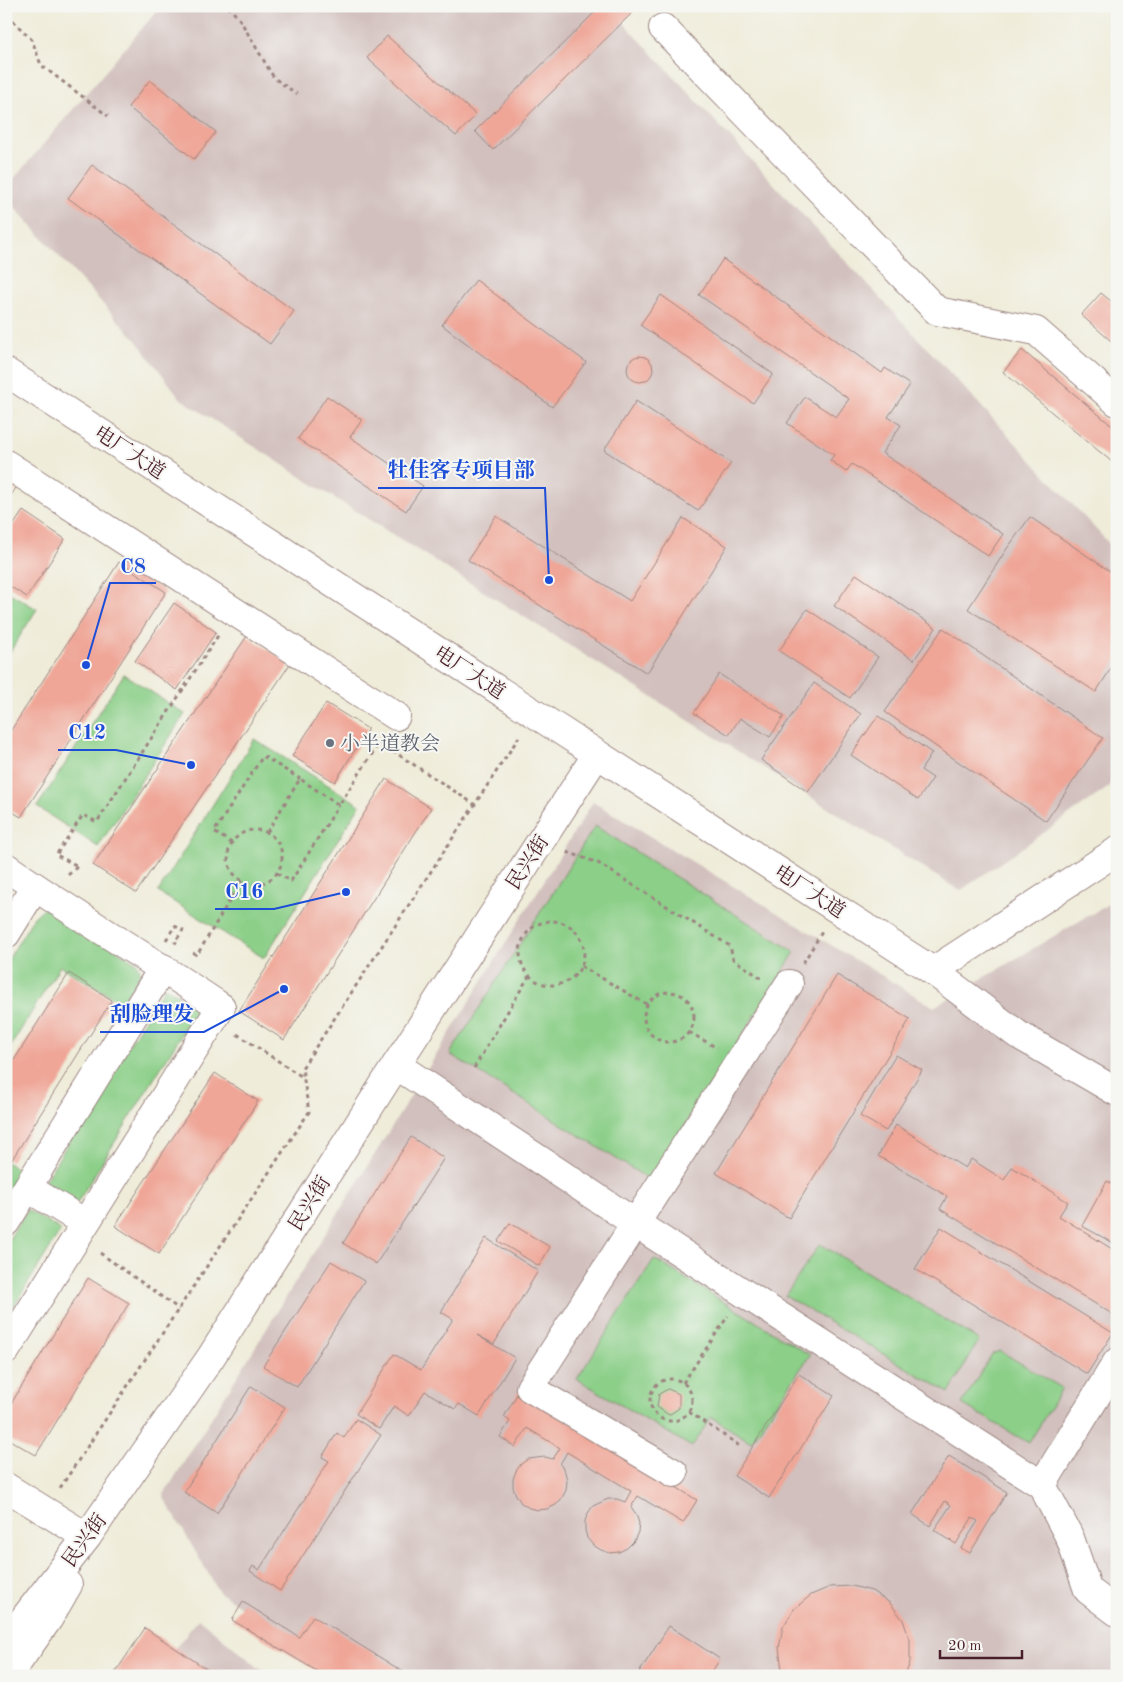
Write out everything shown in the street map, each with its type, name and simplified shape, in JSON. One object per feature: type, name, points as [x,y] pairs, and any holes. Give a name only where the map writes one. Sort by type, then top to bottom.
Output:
[{"type":"street","points":[[663,28],[937,310],[1036,331],[1117,402]]},
{"type":"street","name":"电厂大道","points":[[6,372],[934,971],[1017,1034],[1117,1092]]},
{"type":"street","points":[[6,464],[396,716]]},
{"type":"street","name":"民兴街","points":[[6,1642],[87,1537],[211,1357],[396,1065],[597,754]]},
{"type":"street","points":[[934,971],[1117,851]]},
{"type":"street","points":[[6,867],[220,1007],[6,1350]]},
{"type":"street","points":[[6,934],[35,887]]},
{"type":"street","points":[[6,1222],[163,968]]},
{"type":"street","points":[[674,1472],[530,1388],[787,989]]},
{"type":"street","points":[[396,1065],[635,1223],[1042,1485],[1070,1538],[1088,1590],[1117,1612]]},
{"type":"street","points":[[28,1188],[81,1230]]},
{"type":"street","points":[[1042,1485],[1117,1362]]},
{"type":"street","points":[[8,1676],[49,1618],[131,1473]]},
{"type":"street","points":[[6,1487],[87,1537]]},
{"type":"path","points":[[228,6],[240,20],[274,78],[297,94]]},
{"type":"path","points":[[6,16],[32,40],[41,65],[108,116]]},
{"type":"path","points":[[62,872],[69,876],[78,866],[56,855],[83,815],[98,822],[234,612]]},
{"type":"path","points":[[45,1511],[309,1112],[302,1068],[534,713]]},
{"type":"path","points":[[277,872],[291,881],[396,716]]},
{"type":"path","points":[[379,742],[474,804]]},
{"type":"path","points":[[232,843],[214,832],[263,756],[339,805]]},
{"type":"path","points":[[267,832],[300,779]]},
{"type":"path","points":[[249,830],[267,832],[280,844],[282,861],[277,872],[267,881],[258,884],[242,880],[230,866],[228,857],[232,843],[241,834],[249,830]]},
{"type":"path","points":[[564,851],[598,863],[730,946],[733,959],[787,989],[837,909]]},
{"type":"path","points":[[190,950],[197,955],[242,880]]},
{"type":"path","points":[[559,922],[569,926],[582,942],[584,953],[577,973],[569,980],[549,985],[543,984],[529,976],[523,968],[520,958],[520,947],[524,938],[539,924],[559,922]]},
{"type":"path","points":[[182,946],[175,942],[183,930]]},
{"type":"path","points":[[581,966],[648,1005]]},
{"type":"path","points":[[474,1068],[529,976]]},
{"type":"path","points":[[665,992],[674,992],[682,995],[688,1000],[694,1016],[689,1032],[676,1041],[660,1041],[648,1031],[645,1023],[644,1015],[648,1005],[657,995],[665,992]]},
{"type":"path","points":[[213,1018],[304,1078]]},
{"type":"path","points":[[81,1230],[179,1309]]},
{"type":"path","points":[[683,1383],[744,1293]]},
{"type":"path","points":[[677,1380],[683,1383],[688,1388],[692,1400],[688,1412],[684,1418],[677,1421],[663,1421],[652,1411],[650,1404],[652,1390],[662,1381],[677,1380]]},
{"type":"path","points":[[688,1412],[741,1447]]},
{"type":"shaded area","points":[[161,6],[608,6],[1117,552],[1117,764],[1109,787],[960,891],[303,478],[181,399],[135,339],[6,198],[6,188]]},
{"type":"shaded area","points":[[593,802],[934,1007],[1117,899],[1117,1676],[343,1676],[219,1592],[163,1496]]},
{"type":"shaded area","points":[[199,1619],[269,1676],[152,1676]]},
{"type":"green space","points":[[6,591],[37,609],[6,658]]},
{"type":"green space","points":[[124,674],[185,714],[98,847],[37,807]]},
{"type":"green space","points":[[254,739],[360,805],[264,958],[158,892]]},
{"type":"green space","points":[[595,826],[795,952],[650,1180],[450,1054]]},
{"type":"green space","points":[[43,909],[54,911],[137,963],[141,973],[122,1003],[60,966],[6,1054],[6,963],[34,917]]},
{"type":"green space","points":[[165,987],[198,1008],[77,1203],[44,1182]]},
{"type":"green space","points":[[6,1162],[20,1171],[6,1194]]},
{"type":"green space","points":[[27,1210],[61,1230],[6,1319],[6,1244]]},
{"type":"green space","points":[[820,1244],[979,1340],[949,1393],[785,1296]]},
{"type":"green space","points":[[654,1259],[810,1355],[751,1442],[711,1417],[692,1447],[577,1379]]},
{"type":"green space","points":[[1000,1351],[1062,1388],[1029,1443],[962,1404],[992,1354]]},
{"type":"building","points":[[601,6],[628,6],[633,12],[493,150],[475,131]]},
{"type":"building","points":[[387,36],[476,115],[456,136],[367,58]]},
{"type":"building","points":[[150,80],[216,132],[194,159],[128,107]]},
{"type":"building","points":[[92,165],[294,311],[270,344],[68,198]]},
{"type":"building","points":[[723,259],[882,373],[885,368],[910,385],[888,417],[901,425],[882,453],[1003,534],[988,556],[852,464],[846,472],[830,460],[834,455],[787,423],[805,397],[836,417],[849,399],[699,295]]},
{"type":"building","points":[[476,280],[586,362],[552,407],[442,325]]},
{"type":"building","points":[[1101,293],[1117,306],[1117,346],[1081,315]]},
{"type":"building","points":[[661,295],[773,374],[753,403],[640,325]]},
{"type":"building","points":[[1022,350],[1117,430],[1117,466],[1003,372]]},
{"type":"building","points":[[640,356],[649,360],[653,369],[649,378],[640,382],[631,378],[627,369],[631,360]]},
{"type":"building","points":[[327,396],[362,420],[350,437],[423,486],[406,511],[298,439]]},
{"type":"building","points":[[636,401],[731,463],[698,511],[604,450]]},
{"type":"building","points":[[6,475],[19,483],[6,503]]},
{"type":"building","points":[[23,511],[65,539],[27,597],[6,584],[6,536]]},
{"type":"building","points":[[496,516],[630,601],[683,518],[727,546],[647,673],[468,560]]},
{"type":"building","points":[[1030,517],[1117,576],[1117,659],[1096,692],[968,609]]},
{"type":"building","points":[[119,562],[166,592],[21,817],[6,808],[6,738]]},
{"type":"building","points":[[856,574],[936,628],[914,660],[834,606]]},
{"type":"building","points":[[174,603],[216,632],[177,690],[135,661]]},
{"type":"building","points":[[807,609],[878,657],[850,698],[779,651]]},
{"type":"building","points":[[943,628],[1103,738],[1046,821],[885,712]]},
{"type":"building","points":[[247,636],[290,664],[136,893],[93,865]]},
{"type":"building","points":[[719,674],[784,716],[770,737],[740,718],[729,735],[694,713]]},
{"type":"building","points":[[814,683],[861,714],[808,792],[761,760]]},
{"type":"building","name":"小半道教会","points":[[326,703],[368,729],[335,782],[292,756]]},
{"type":"building","points":[[878,716],[932,753],[921,770],[933,778],[918,800],[851,755]]},
{"type":"building","points":[[386,779],[431,808],[284,1040],[239,1011]]},
{"type":"building","points":[[69,973],[112,1000],[11,1161],[6,1158],[6,1073]]},
{"type":"building","points":[[837,975],[910,1019],[789,1218],[716,1173]]},
{"type":"building","points":[[896,1055],[922,1070],[886,1131],[860,1116]]},
{"type":"building","points":[[215,1073],[258,1101],[159,1254],[115,1226]]},
{"type":"building","points":[[896,1125],[965,1168],[971,1159],[1004,1180],[1012,1167],[1068,1202],[1059,1216],[1117,1252],[1117,1317],[940,1209],[947,1196],[878,1156]]},
{"type":"building","points":[[411,1137],[444,1158],[376,1264],[343,1243]]},
{"type":"building","points":[[1107,1181],[1117,1186],[1117,1245],[1082,1226]]},
{"type":"building","points":[[510,1223],[550,1247],[539,1266],[498,1241]]},
{"type":"building","points":[[941,1227],[1113,1333],[1087,1374],[915,1269]]},
{"type":"building","points":[[486,1238],[538,1271],[494,1344],[477,1335],[515,1358],[479,1416],[459,1404],[455,1409],[425,1391],[409,1416],[394,1406],[379,1429],[356,1414],[394,1354],[421,1370],[453,1319],[441,1312]]},
{"type":"building","points":[[331,1261],[364,1281],[297,1387],[263,1366]]},
{"type":"building","points":[[88,1278],[129,1303],[36,1455],[6,1438],[6,1412]]},
{"type":"building","points":[[799,1374],[834,1396],[769,1498],[734,1476]]},
{"type":"building","points":[[251,1386],[285,1407],[217,1513],[184,1492]]},
{"type":"building","points":[[668,1389],[679,1394],[679,1408],[669,1415],[657,1407],[659,1394]]},
{"type":"building","points":[[519,1391],[697,1500],[683,1523],[638,1496],[631,1507],[639,1523],[634,1541],[627,1548],[619,1552],[610,1553],[601,1550],[587,1538],[585,1521],[588,1513],[593,1506],[608,1499],[617,1499],[625,1502],[631,1491],[567,1452],[560,1464],[567,1480],[566,1490],[556,1505],[538,1510],[529,1508],[521,1503],[513,1487],[516,1471],[528,1459],[545,1457],[553,1459],[560,1448],[527,1428],[515,1447],[500,1437],[510,1421],[504,1417]]},
{"type":"building","points":[[356,1419],[381,1435],[280,1591],[250,1571],[253,1566],[259,1570],[329,1461],[322,1457],[337,1433],[344,1438]]},
{"type":"building","points":[[949,1456],[1007,1492],[970,1553],[961,1548],[978,1521],[972,1518],[956,1544],[934,1530],[951,1505],[945,1501],[930,1526],[912,1514]]},
{"type":"building","points":[[852,1586],[872,1591],[890,1603],[903,1620],[910,1640],[910,1662],[905,1676],[784,1676],[779,1648],[783,1627],[794,1609],[811,1595],[830,1587]]},
{"type":"building","points":[[243,1602],[299,1637],[313,1616],[410,1676],[325,1676],[232,1620]]},
{"type":"building","points":[[669,1626],[720,1659],[709,1676],[637,1676]]},
{"type":"building","points":[[145,1628],[217,1676],[113,1676]]},
{"type":"place","name":"牡佳客专项目部","points":[[549,580]]},
{"type":"place","name":"C8","points":[[86,665]]},
{"type":"place","name":"小半道教会","points":[[330,743]]},
{"type":"place","name":"C12","points":[[191,765]]},
{"type":"place","name":"C16","points":[[346,892]]},
{"type":"place","name":"刮脸理发","points":[[284,989]]}]
